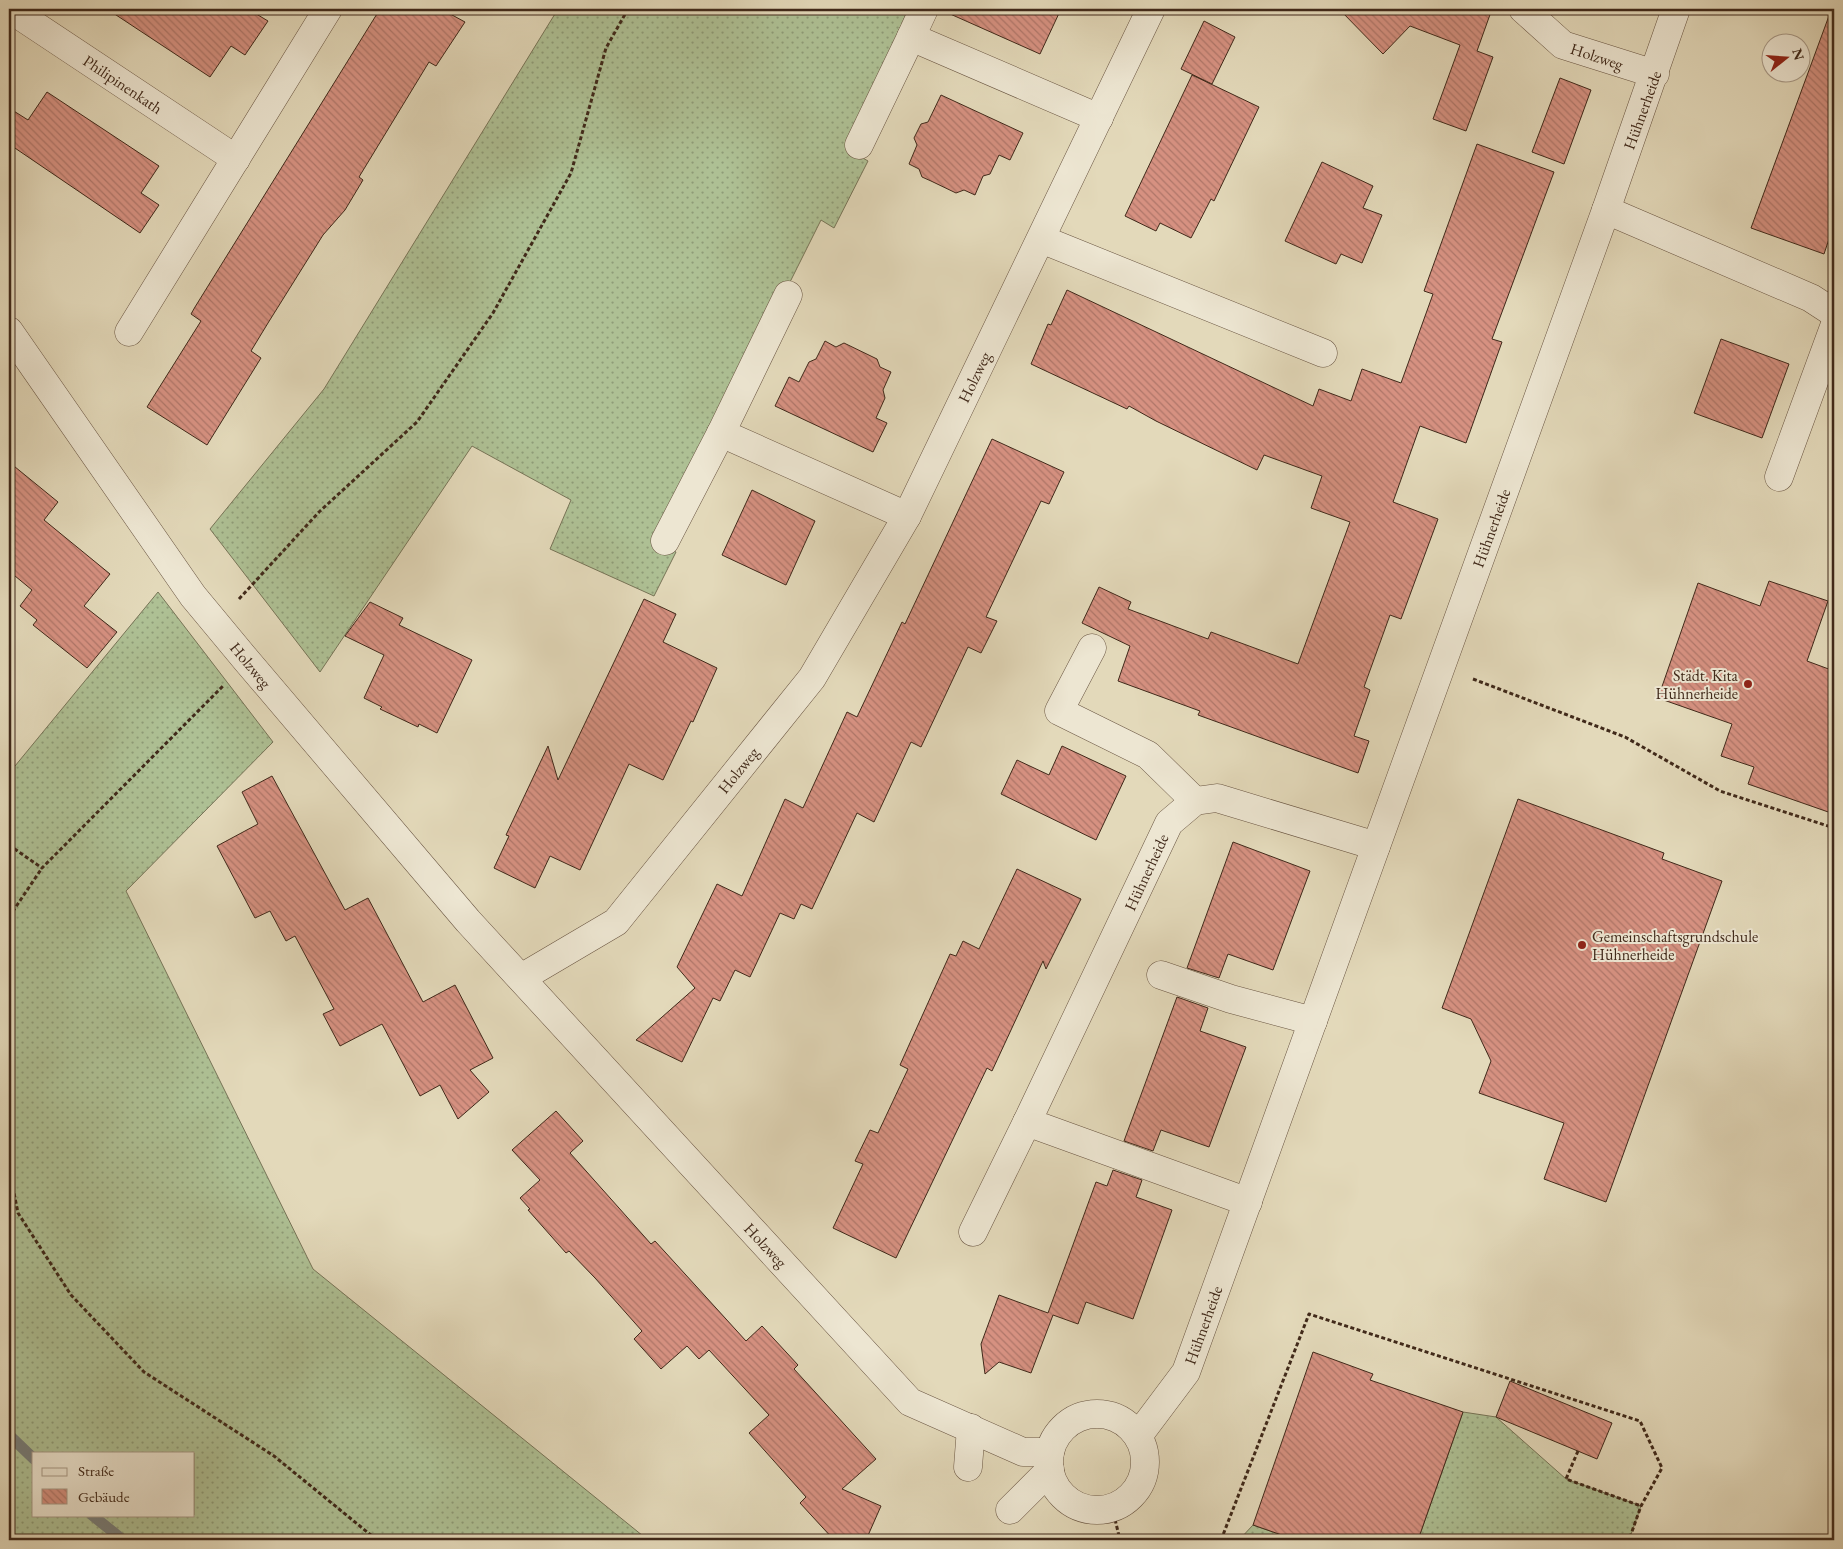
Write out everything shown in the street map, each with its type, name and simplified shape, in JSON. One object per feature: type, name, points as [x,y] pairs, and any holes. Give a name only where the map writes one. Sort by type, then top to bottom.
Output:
[{"type":"street","name":"Philipinenkath","points":[[10,9],[236,159]]},
{"type":"street","points":[[129,332],[328,9]]},
{"type":"street","points":[[860,145],[924,9]]},
{"type":"street","name":"Holzweg","points":[[521,978],[616,922],[812,678],[907,516],[1151,9]]},
{"type":"street","name":"Holzweg","points":[[1523,9],[1562,45],[1654,74]]},
{"type":"street","name":"Hühnerheide","points":[[1138,1436],[1186,1372],[1606,210],[1676,9]]},
{"type":"street","points":[[911,37],[1099,118]]},
{"type":"street","points":[[1606,210],[1812,298],[1834,314]]},
{"type":"street","points":[[1041,239],[1323,353]]},
{"type":"street","points":[[665,541],[722,433],[788,295]]},
{"type":"street","points":[[1779,477],[1834,327]]},
{"type":"street","name":"Holzweg","points":[[9,332],[193,596],[247,661],[468,921],[910,1402],[1023,1452],[1050,1461]]},
{"type":"street","points":[[722,433],[907,516]]},
{"type":"street","points":[[1092,648],[1059,710],[1148,755],[1195,800],[1217,798],[1376,846]]},
{"type":"street","name":"Hühnerheide","points":[[973,1232],[1169,823],[1195,800]]},
{"type":"street","points":[[1161,975],[1231,999],[1313,1021]]},
{"type":"street","points":[[1027,1122],[1248,1202]]},
{"type":"street","points":[[1010,1510],[1050,1461],[1058,1434],[1071,1421],[1088,1414],[1107,1415],[1125,1422],[1138,1436],[1144,1454],[1144,1473],[1136,1490],[1123,1503],[1105,1510],[1086,1509],[1069,1502],[1056,1488],[1050,1461]]},
{"type":"street","points":[[968,1467],[971,1428]]},
{"type":"path","points":[[216,624],[319,512],[417,422],[493,313],[571,174],[606,48],[628,9]]},
{"type":"path","points":[[9,917],[42,868],[247,661]]},
{"type":"path","points":[[1441,667],[1625,737],[1720,791],[1834,828]]},
{"type":"path","points":[[9,845],[42,868]]},
{"type":"path","points":[[9,1168],[18,1213],[71,1295],[144,1372],[274,1456],[378,1540]]},
{"type":"path","points":[[1221,1540],[1309,1314],[1640,1421],[1662,1468],[1641,1506],[1629,1540]]},
{"type":"path","points":[[1578,1451],[1566,1479],[1641,1506]]},
{"type":"path","points":[[1112,1507],[1120,1539],[1127,1540]]},
{"type":"green space","points":[[558,9],[908,9],[849,150],[868,161],[834,228],[821,220],[652,541],[676,552],[654,596],[550,549],[571,500],[472,446],[320,672],[210,529],[324,389]]},
{"type":"green space","points":[[158,592],[273,742],[126,891],[313,1269],[648,1540],[9,1540],[9,762],[15,766]]},
{"type":"green space","points":[[1463,1412],[1496,1417],[1566,1479],[1641,1506],[1629,1540],[1418,1540]]},
{"type":"green space","points":[[1253,1525],[1296,1540],[1239,1540]]},
{"type":"building","points":[[107,9],[248,9],[268,21],[245,55],[231,46],[210,77]]},
{"type":"building","points":[[380,9],[441,9],[465,22],[436,66],[429,62],[359,177],[363,180],[345,210],[323,235],[268,323],[251,351],[261,358],[207,445],[147,407],[201,321],[191,314],[195,307]]},
{"type":"building","points":[[939,9],[1061,9],[1040,54]]},
{"type":"building","points":[[1339,9],[1492,9],[1477,51],[1493,57],[1466,131],[1433,119],[1460,45],[1410,26],[1383,54]]},
{"type":"building","points":[[1830,13],[1834,14],[1834,224],[1824,254],[1751,228],[1805,82],[1810,82],[1810,67]]},
{"type":"building","points":[[1204,21],[1235,37],[1212,84],[1181,69]]},
{"type":"building","points":[[1192,75],[1259,107],[1214,201],[1211,199],[1191,238],[1160,223],[1156,231],[1125,216]]},
{"type":"building","points":[[1560,78],[1591,90],[1564,164],[1532,152]]},
{"type":"building","points":[[47,92],[159,166],[141,193],[159,205],[140,233],[9,144],[9,108],[28,120]]},
{"type":"building","points":[[941,95],[1023,133],[1010,160],[999,155],[990,174],[983,176],[975,195],[964,190],[956,193],[922,177],[919,169],[909,164],[917,145],[914,138],[921,124],[928,122]]},
{"type":"building","points":[[1477,144],[1554,172],[1492,339],[1502,342],[1466,443],[1420,426],[1393,502],[1438,519],[1401,619],[1390,615],[1364,687],[1370,690],[1354,736],[1369,741],[1358,773],[1198,715],[1200,711],[1118,681],[1130,646],[1082,623],[1099,587],[1131,602],[1128,609],[1208,639],[1211,632],[1298,664],[1350,522],[1311,508],[1322,476],[1264,455],[1257,470],[1129,406],[1127,409],[1031,364],[1048,324],[1051,325],[1067,290],[1313,406],[1319,389],[1351,401],[1362,369],[1401,383],[1433,294],[1424,291]]},
{"type":"building","points":[[1322,162],[1373,186],[1363,208],[1382,215],[1362,263],[1341,254],[1336,264],[1285,241]]},
{"type":"building","points":[[1721,339],[1789,364],[1762,438],[1694,413]]},
{"type":"building","points":[[825,341],[836,347],[844,343],[877,359],[880,367],[891,372],[883,390],[885,398],[876,418],[887,423],[873,452],[775,406],[789,377],[799,382],[809,362],[816,359]]},
{"type":"building","points":[[992,439],[1064,472],[1049,504],[1041,501],[986,617],[997,621],[981,653],[968,647],[921,747],[911,742],[874,822],[857,813],[812,909],[801,904],[794,919],[780,913],[750,977],[735,970],[720,1001],[713,998],[682,1062],[636,1040],[695,988],[677,967],[717,884],[742,896],[785,799],[803,808],[847,712],[857,717],[902,622],[905,624]]},
{"type":"building","points":[[9,462],[58,502],[44,520],[110,574],[84,606],[117,632],[87,668],[33,625],[37,620],[20,606],[32,590],[9,571]]},
{"type":"building","points":[[752,490],[815,521],[786,585],[722,555]]},
{"type":"building","name":"Städt. Kita Hühnerheide","points":[[1769,581],[1828,601],[1807,661],[1834,671],[1834,814],[1748,784],[1754,767],[1721,756],[1732,724],[1658,698],[1698,583],[1760,606]]},
{"type":"building","points":[[644,599],[676,614],[663,642],[717,668],[693,722],[691,721],[663,780],[629,764],[580,870],[550,856],[535,888],[494,868],[509,836],[506,835],[548,746],[558,780]]},
{"type":"building","points":[[370,602],[403,618],[399,625],[472,660],[437,733],[419,724],[418,727],[380,709],[382,707],[364,698],[384,655],[345,636]]},
{"type":"building","points":[[1062,746],[1126,776],[1096,840],[1001,794],[1017,760],[1049,775]]},
{"type":"building","points":[[272,776],[345,910],[368,898],[423,1002],[455,985],[493,1058],[470,1070],[489,1092],[458,1119],[440,1085],[420,1096],[382,1024],[340,1046],[323,1014],[334,1009],[295,936],[286,941],[270,911],[255,918],[217,846],[258,824],[242,792]]},
{"type":"building","name":"Gemeinschaftsgrundschule Hühnerheide","points":[[1518,799],[1664,853],[1662,859],[1722,881],[1606,1202],[1544,1179],[1564,1123],[1479,1093],[1491,1061],[1471,1019],[1442,1008]]},
{"type":"building","points":[[1233,842],[1310,871],[1273,970],[1228,954],[1219,978],[1187,968]]},
{"type":"building","points":[[1017,869],[1081,899],[1046,969],[1043,961],[992,1071],[987,1068],[896,1258],[833,1228],[863,1164],[855,1161],[870,1130],[878,1133],[908,1069],[900,1065],[950,954],[956,956],[963,941],[979,949]]},
{"type":"building","points":[[1177,997],[1208,1008],[1200,1031],[1246,1047],[1209,1147],[1161,1130],[1153,1151],[1124,1141]]},
{"type":"building","points":[[556,1111],[583,1141],[570,1153],[651,1244],[655,1241],[746,1341],[762,1326],[798,1365],[794,1369],[876,1459],[842,1489],[881,1506],[866,1540],[834,1540],[800,1503],[806,1497],[749,1433],[769,1415],[709,1350],[699,1359],[687,1346],[661,1369],[634,1339],[642,1331],[595,1278],[569,1251],[566,1253],[528,1210],[530,1209],[520,1198],[540,1180],[512,1150]]},
{"type":"building","points":[[1113,1170],[1142,1180],[1136,1197],[1172,1210],[1133,1319],[1086,1302],[1078,1324],[1053,1315],[1031,1373],[999,1362],[985,1374],[981,1344],[999,1295],[1048,1313],[1096,1182],[1107,1186]]},
{"type":"building","points":[[1313,1352],[1373,1374],[1370,1380],[1463,1412],[1418,1540],[1296,1540],[1253,1525]]},
{"type":"building","points":[[1510,1381],[1612,1423],[1597,1459],[1496,1417]]},
{"type":"waterway","points":[[9,1435],[32,1457]]},
{"type":"waterway","points":[[93,1516],[123,1540]]},
{"type":"place","name":"Städt. Kita Hühnerheide","points":[[1748,684]]},
{"type":"place","name":"Gemeinschaftsgrundschule Hühnerheide","points":[[1582,945]]}]
